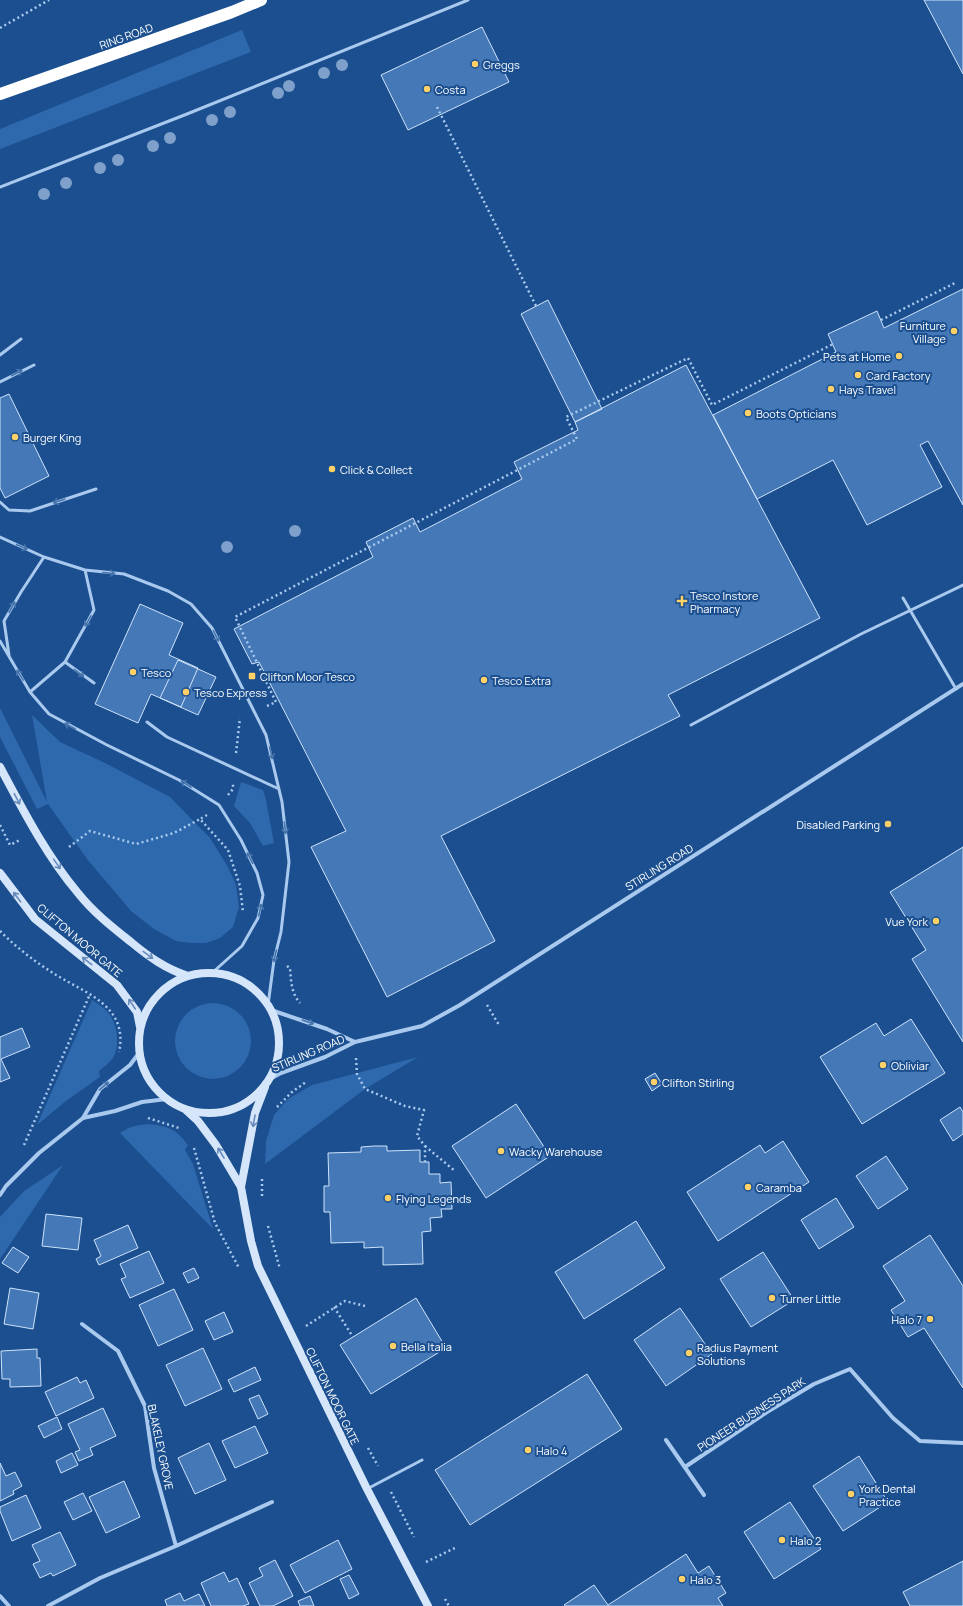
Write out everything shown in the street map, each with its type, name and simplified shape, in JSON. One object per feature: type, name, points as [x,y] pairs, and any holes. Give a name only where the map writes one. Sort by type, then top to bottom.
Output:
[{"type":"highway","name":"RING ROAD","points":[[0,94],[232,12],[261,0]]},
{"type":"street","name":"STIRLING ROAD","points":[[267,1082],[281,1073],[325,1057],[355,1042],[422,1026],[480,992],[963,684]]},
{"type":"street","points":[[0,766],[34,832],[78,893],[104,920],[134,945],[172,971],[188,976]]},
{"type":"street","name":"CLIFTON MOOR GATE","points":[[0,874],[35,919],[117,985],[137,1012],[140,1027]]},
{"type":"street","points":[[212,973],[234,977],[253,989],[269,1008],[276,1024],[278,1046],[274,1067],[267,1082],[253,1097],[221,1112],[203,1113],[186,1110],[167,1099],[153,1087],[144,1071],[139,1053],[140,1027],[150,1005],[166,987],[188,976],[212,973]]},
{"type":"street","name":"STIRLING ROAD","points":[[269,1008],[327,1029],[355,1042]]},
{"type":"street","points":[[0,1194],[39,1153],[83,1118],[100,1089],[130,1065],[139,1053]]},
{"type":"street","name":"CLIFTON MOOR GATE","points":[[241,1187],[256,1113],[267,1082]]},
{"type":"street","points":[[83,1118],[115,1112],[142,1102],[167,1099]]},
{"type":"street","name":"CLIFTON MOOR GATE","points":[[186,1110],[198,1121],[216,1145],[241,1187],[251,1241],[258,1266],[367,1489],[428,1606]]},
{"type":"street","name":"BLAKELEY GROVE","points":[[82,1324],[118,1351],[144,1406],[154,1468],[176,1546]]},
{"type":"street","name":"PIONEER BUSINESS PARK","points":[[685,1467],[767,1412],[814,1384],[850,1369],[893,1418],[920,1441],[963,1443]]},
{"type":"street","points":[[666,1440],[704,1495]]},
{"type":"street","points":[[48,1606],[100,1578],[176,1546],[272,1502]]},
{"type":"street","points":[[0,1596],[9,1606]]},
{"type":"lane","points":[[0,187],[187,114],[468,0]]},
{"type":"lane","points":[[0,356],[21,339]]},
{"type":"lane","points":[[0,382],[34,364]]},
{"type":"lane","points":[[0,502],[9,510],[30,511],[96,489]]},
{"type":"lane","points":[[0,537],[44,557],[85,570],[124,574],[168,590],[192,604],[212,628],[266,736],[282,802],[289,862],[281,932],[274,960],[269,1008]]},
{"type":"lane","points":[[9,658],[4,621],[20,592],[44,557]]},
{"type":"lane","points":[[30,692],[65,662],[94,610],[85,570]]},
{"type":"lane","points":[[691,725],[861,634],[963,585]]},
{"type":"lane","points":[[903,598],[956,688]]},
{"type":"lane","points":[[0,641],[30,692],[49,714],[107,745],[179,780],[219,805],[241,840],[258,873],[263,895],[258,918],[242,946],[212,973]]},
{"type":"lane","points":[[65,662],[94,683]]},
{"type":"lane","points":[[147,722],[166,736],[279,789]]},
{"type":"lane","points":[[367,1489],[422,1460]]},
{"type":"path","points":[[0,28],[49,0]]},
{"type":"path","points":[[437,107],[536,306]]},
{"type":"path","points":[[881,320],[957,282]]},
{"type":"path","points":[[69,847],[90,831],[136,844],[174,833],[200,819],[219,805],[233,789],[240,719],[276,702],[235,617],[577,439],[566,416],[688,358],[712,405],[833,344]]},
{"type":"path","points":[[200,819],[228,850],[240,886],[243,914]]},
{"type":"path","points":[[0,931],[33,960],[104,1003],[113,1014],[118,1025],[121,1045],[119,1054]]},
{"type":"path","points":[[480,992],[498,1025]]},
{"type":"path","points":[[22,1150],[90,994]]},
{"type":"path","points":[[355,1042],[356,1074],[365,1089],[405,1106],[424,1110],[417,1136],[425,1146],[456,1171]]},
{"type":"path","points":[[425,1146],[425,1162]]},
{"type":"path","points":[[262,1176],[262,1199]]},
{"type":"path","points":[[266,1221],[281,1271]]},
{"type":"path","points":[[306,1326],[345,1301],[365,1306]]},
{"type":"path","points":[[334,1307],[352,1337]]},
{"type":"path","points":[[303,1319],[310,1333]]},
{"type":"path","points":[[366,1444],[416,1541]]},
{"type":"path","points":[[426,1562],[457,1547]]},
{"type":"path","points":[[423,1555],[430,1568]]},
{"type":"path","points":[[442,1593],[449,1606]]},
{"type":"shaded area","points":[[242,30],[251,52],[0,149],[0,129]]},
{"type":"shaded area","points":[[0,708],[47,802],[32,715],[60,742],[105,763],[170,797],[210,838],[228,867],[236,885],[239,907],[233,927],[220,938],[206,943],[176,941],[154,929],[131,911],[87,859],[48,804],[37,809],[0,737]]},
{"type":"shaded area","points":[[241,782],[263,790],[274,843],[263,846],[250,823],[234,806]]},
{"type":"shaded area","points":[[92,1000],[106,1010],[112,1018],[116,1028],[117,1046],[114,1056],[99,1071],[100,1077],[66,1101],[37,1125]]},
{"type":"shaded area","points":[[206,1003],[220,1003],[234,1009],[245,1020],[251,1034],[251,1048],[248,1056],[240,1068],[234,1073],[220,1079],[206,1079],[192,1073],[181,1062],[175,1048],[175,1034],[181,1020],[192,1009]]},
{"type":"shaded area","points":[[418,1057],[365,1089],[265,1164],[266,1141],[274,1115],[288,1099],[312,1085]]},
{"type":"shaded area","points":[[149,1124],[171,1129],[180,1135],[188,1145],[185,1150],[193,1164],[213,1229],[120,1133],[134,1126]]},
{"type":"shaded area","points":[[63,1165],[0,1259],[0,1217],[24,1191]]},
{"type":"building","points":[[924,0],[963,0],[963,74]]},
{"type":"building","points":[[482,27],[509,82],[408,130],[381,75]]},
{"type":"building","points":[[963,289],[963,505],[928,441],[920,445],[942,487],[867,525],[833,460],[757,499],[713,415],[836,352],[828,334],[877,311],[884,328]]},
{"type":"building","points":[[548,300],[602,409],[575,422],[521,314]]},
{"type":"building","name":"Tesco Extra","points":[[686,365],[820,618],[668,695],[680,716],[441,836],[495,941],[387,997],[311,847],[346,831],[259,662],[252,664],[234,629],[373,557],[366,542],[413,518],[420,532],[522,479],[514,462],[578,430],[575,422]]},
{"type":"building","name":"Burger King","points":[[9,394],[49,476],[5,498],[0,488],[0,398]]},
{"type":"building","points":[[140,604],[183,623],[169,655],[198,668],[181,707],[151,694],[138,723],[95,704]]},
{"type":"building","name":"Tesco Express","points":[[178,660],[216,677],[198,715],[160,698]]},
{"type":"building","name":"Vue York","points":[[963,847],[963,1042],[912,959],[926,950],[890,892]]},
{"type":"building","name":"Obliviar","points":[[911,1019],[945,1073],[862,1124],[820,1057],[876,1023],[884,1036]]},
{"type":"building","points":[[22,1028],[30,1047],[1,1059],[10,1078],[0,1082],[0,1037]]},
{"type":"building","name":"Clifton Stirling","points":[[655,1073],[662,1084],[652,1091],[645,1079]]},
{"type":"building","name":"Wacky Warehouse","points":[[516,1104],[550,1156],[486,1198],[452,1146]]},
{"type":"building","points":[[960,1107],[963,1112],[963,1134],[953,1141],[940,1120]]},
{"type":"building","name":"Caramba","points":[[783,1141],[809,1182],[718,1241],[687,1192],[760,1145],[765,1153]]},
{"type":"building","name":"Flying Legends","points":[[387,1146],[387,1151],[420,1150],[420,1162],[429,1162],[429,1174],[440,1174],[440,1183],[451,1182],[452,1209],[441,1209],[442,1217],[430,1218],[431,1231],[422,1232],[423,1264],[383,1265],[383,1247],[364,1248],[364,1242],[331,1243],[330,1212],[324,1212],[324,1186],[329,1186],[328,1153],[361,1152],[361,1147]]},
{"type":"building","points":[[886,1156],[908,1189],[878,1209],[856,1176]]},
{"type":"building","points":[[836,1198],[854,1227],[819,1249],[801,1220]]},
{"type":"building","points":[[46,1214],[82,1218],[78,1250],[42,1246]]},
{"type":"building","points":[[636,1221],[665,1268],[584,1319],[555,1272]]},
{"type":"building","points":[[128,1225],[138,1248],[99,1265],[96,1259],[101,1256],[94,1240]]},
{"type":"building","name":"Halo 7","points":[[930,1235],[963,1286],[963,1388],[924,1328],[908,1337],[891,1310],[905,1301],[883,1266]]},
{"type":"building","points":[[13,1247],[29,1257],[18,1273],[2,1263]]},
{"type":"building","points":[[149,1251],[164,1283],[130,1298],[121,1279],[126,1277],[120,1264]]},
{"type":"building","points":[[763,1252],[794,1300],[751,1327],[720,1279]]},
{"type":"building","points":[[194,1268],[199,1278],[188,1283],[183,1273]]},
{"type":"building","points":[[10,1288],[39,1293],[33,1329],[4,1324]]},
{"type":"building","points":[[174,1289],[193,1330],[158,1346],[139,1305]]},
{"type":"building","name":"Bella Italia","points":[[416,1298],[446,1348],[371,1394],[340,1345]]},
{"type":"building","points":[[680,1308],[712,1354],[666,1386],[634,1340]]},
{"type":"building","points":[[224,1312],[233,1332],[214,1340],[205,1321]]},
{"type":"building","points":[[203,1348],[222,1389],[185,1406],[166,1365]]},
{"type":"building","points":[[37,1349],[37,1358],[40,1358],[41,1386],[10,1387],[10,1379],[2,1379],[1,1351]]},
{"type":"building","points":[[255,1367],[261,1380],[234,1392],[228,1380]]},
{"type":"building","name":"Halo 4","points":[[587,1374],[622,1429],[470,1525],[435,1470]]},
{"type":"building","points":[[77,1377],[80,1383],[86,1380],[94,1398],[56,1416],[45,1392]]},
{"type":"building","points":[[259,1395],[268,1414],[258,1419],[249,1399]]},
{"type":"building","points":[[103,1408],[116,1436],[90,1448],[93,1455],[79,1461],[75,1452],[80,1450],[68,1424]]},
{"type":"building","points":[[57,1417],[62,1429],[44,1438],[38,1426]]},
{"type":"building","points":[[255,1426],[268,1453],[235,1468],[222,1441]]},
{"type":"building","points":[[209,1443],[226,1480],[195,1494],[178,1458]]},
{"type":"building","points":[[72,1453],[78,1465],[61,1473],[56,1461]]},
{"type":"building","name":"York Dental Practice","points":[[859,1456],[888,1502],[843,1531],[813,1486]]},
{"type":"building","points":[[0,1463],[6,1476],[15,1472],[22,1486],[13,1491],[14,1494],[0,1501]]},
{"type":"building","points":[[124,1481],[140,1517],[106,1533],[89,1497]]},
{"type":"building","points":[[83,1493],[92,1511],[73,1520],[64,1502]]},
{"type":"building","points":[[26,1495],[41,1528],[12,1541],[0,1511],[0,1507]]},
{"type":"building","name":"Halo 2","points":[[790,1502],[821,1549],[774,1579],[744,1532]]},
{"type":"building","points":[[60,1532],[76,1565],[53,1576],[51,1573],[40,1578],[33,1564],[40,1561],[32,1545]]},
{"type":"building","points":[[338,1540],[352,1569],[305,1593],[290,1565]]},
{"type":"building","name":"Halo 3","points":[[686,1554],[698,1573],[709,1566],[726,1593],[718,1598],[723,1606],[564,1605],[594,1585],[608,1605]]},
{"type":"building","points":[[275,1560],[293,1596],[273,1606],[260,1606],[249,1583],[263,1576],[259,1568]]},
{"type":"building","points":[[963,1561],[963,1606],[910,1606],[903,1592]]},
{"type":"building","points":[[224,1572],[229,1582],[237,1578],[249,1604],[243,1606],[211,1606],[201,1583]]},
{"type":"building","points":[[349,1575],[359,1594],[349,1599],[340,1579]]},
{"type":"building","points":[[180,1593],[184,1601],[199,1594],[205,1606],[167,1606],[165,1600]]},
{"type":"building","points":[[310,1596],[314,1606],[300,1606],[298,1601]]},
{"type":"place","name":"Greggs","points":[[475,64]]},
{"type":"place","name":"Costa","points":[[427,89]]},
{"type":"place","name":"Furniture Village","points":[[954,331]]},
{"type":"place","name":"Pets at Home","points":[[899,356]]},
{"type":"place","name":"Card Factory","points":[[858,375]]},
{"type":"place","name":"Hays Travel","points":[[831,389]]},
{"type":"place","name":"Boots Opticians","points":[[748,413]]},
{"type":"place","name":"Burger King","points":[[15,437]]},
{"type":"place","name":"Click & Collect","points":[[332,469]]},
{"type":"place","name":"Tesco Instore Pharmacy","points":[[682,601]]},
{"type":"place","name":"Tesco","points":[[133,672]]},
{"type":"place","name":"Clifton Moor Tesco","points":[[252,676]]},
{"type":"place","name":"Tesco Extra","points":[[484,680]]},
{"type":"place","name":"Tesco Express","points":[[186,692]]},
{"type":"place","name":"Disabled Parking","points":[[888,824]]},
{"type":"place","name":"Vue York","points":[[936,921]]},
{"type":"place","name":"Obliviar","points":[[883,1065]]},
{"type":"place","name":"Clifton Stirling","points":[[654,1082]]},
{"type":"place","name":"Wacky Warehouse","points":[[501,1151]]},
{"type":"place","name":"Caramba","points":[[748,1187]]},
{"type":"place","name":"Flying Legends","points":[[388,1198]]},
{"type":"place","name":"Turner Little","points":[[772,1298]]},
{"type":"place","name":"Halo 7","points":[[930,1319]]},
{"type":"place","name":"Bella Italia","points":[[393,1346]]},
{"type":"place","name":"Radius Payment Solutions","points":[[689,1353]]},
{"type":"place","name":"Halo 4","points":[[528,1450]]},
{"type":"place","name":"York Dental Practice","points":[[851,1494]]},
{"type":"place","name":"Halo 2","points":[[782,1540]]},
{"type":"place","name":"Halo 3","points":[[682,1579]]}]
